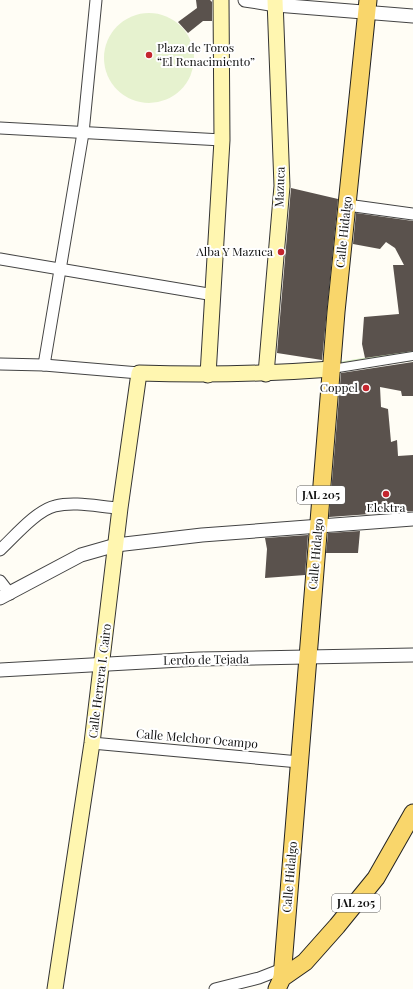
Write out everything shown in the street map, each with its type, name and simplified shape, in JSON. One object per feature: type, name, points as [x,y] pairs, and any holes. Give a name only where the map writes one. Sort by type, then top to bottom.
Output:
[{"type":"main road","points":[[208,375],[214,295],[222,140],[221,0]]},
{"type":"main road","name":"Mazuca","points":[[266,374],[282,186],[275,2]]},
{"type":"main road","name":"Calle Hidalgo","points":[[280,979],[332,369],[367,6]]},
{"type":"main road","points":[[139,373],[208,375],[266,374],[332,369]]},
{"type":"main road","name":"Calle Herrera I. Cairo","points":[[55,989],[103,664],[120,508],[139,373]]},
{"type":"main road","name":"JAL 205","points":[[280,979],[305,962],[352,908],[376,878],[413,813]]},
{"type":"street","points":[[44,365],[83,133],[96,0]]},
{"type":"street","points":[[245,0],[367,6],[413,16]]},
{"type":"street","points":[[0,128],[222,140]]},
{"type":"street","points":[[347,205],[413,214]]},
{"type":"street","points":[[0,259],[214,295]]},
{"type":"street","points":[[332,369],[413,356]]},
{"type":"street","points":[[0,364],[44,365],[139,373]]},
{"type":"street","points":[[0,550],[41,513],[54,506],[70,504],[120,508]]},
{"type":"street","points":[[0,581],[5,596],[81,555],[116,545],[202,535],[413,519]]},
{"type":"street","name":"Lerdo de Tejada","points":[[0,670],[199,659],[413,656]]},
{"type":"street","name":"Calle Melchor Ocampo","points":[[92,743],[299,762]]},
{"type":"street","points":[[215,989],[259,978],[280,979]]},
{"type":"green space","name":"Plaza de Toros “El Renacimiento”","points":[[140,13],[158,13],[174,20],[187,33],[194,49],[194,67],[187,83],[174,96],[158,103],[140,103],[124,96],[111,83],[104,67],[104,49],[111,33],[124,20]]},
{"type":"green space","points":[[413,350],[413,361],[331,372],[332,363]]},
{"type":"building","points":[[196,0],[210,0],[212,2],[212,21],[203,21],[188,33],[178,22],[197,8]]},
{"type":"building","points":[[291,188],[338,199],[322,360],[277,353]]},
{"type":"building","points":[[356,213],[413,221],[413,351],[365,358],[362,344],[364,317],[399,314],[393,265],[404,265],[395,248],[386,242],[380,249],[353,244]]},
{"type":"building","points":[[413,362],[413,396],[402,396],[401,391],[380,387],[381,407],[388,409],[391,442],[397,440],[398,456],[413,455],[413,511],[329,517],[341,373]]},
{"type":"building","points":[[360,531],[358,553],[326,553],[328,533]]},
{"type":"building","points":[[308,535],[305,575],[265,578],[267,549],[265,538]]},
{"type":"place","name":"Plaza de Toros “El Renacimiento”","points":[[149,55]]},
{"type":"place","name":"Alba Y Mazuca","points":[[281,252]]},
{"type":"place","name":"Coppel","points":[[366,388]]},
{"type":"place","name":"Elektra","points":[[386,494]]}]
